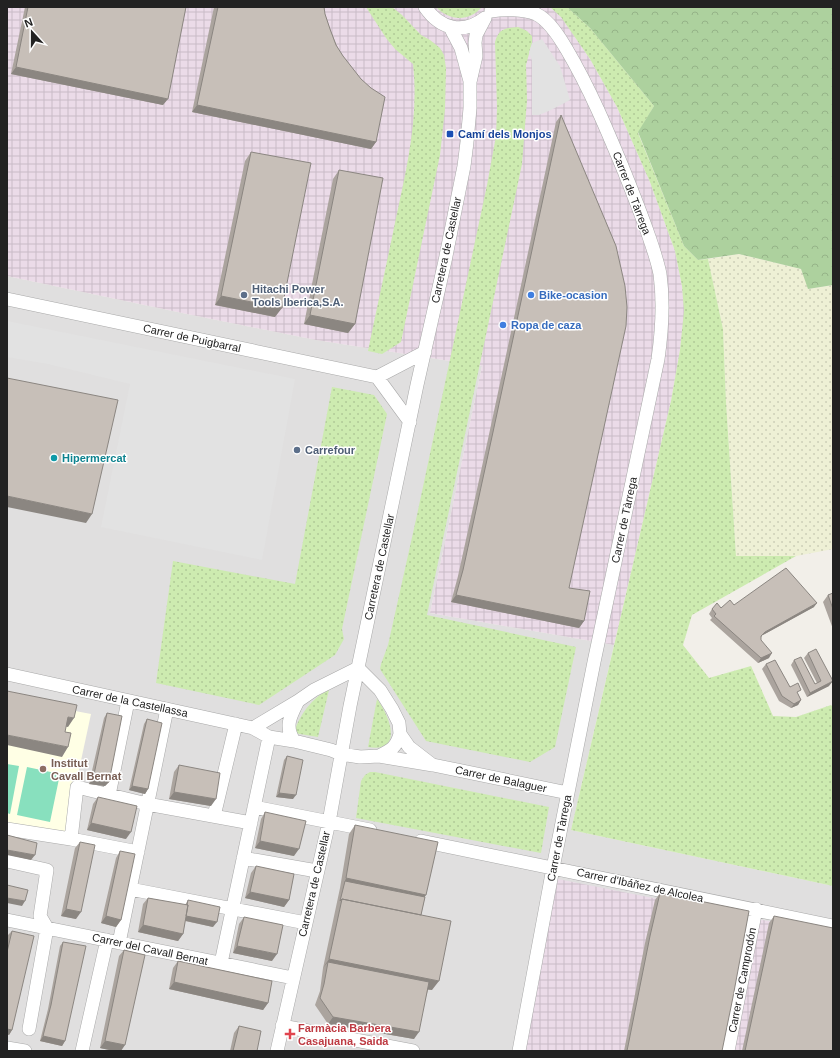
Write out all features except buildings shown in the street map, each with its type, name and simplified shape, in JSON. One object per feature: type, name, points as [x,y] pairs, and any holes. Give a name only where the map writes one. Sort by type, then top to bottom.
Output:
[{"type":"street","points":[[425,7],[430,15],[437,21],[450,27],[457,28],[471,26],[478,23],[489,12]]},
{"type":"street","name":"Carrer de Tàrrega","points":[[489,12],[500,10],[534,11],[553,29],[565,46],[580,72],[602,117],[653,247],[660,274],[662,303],[661,336],[658,359],[599,637],[553,868],[519,1051]]},
{"type":"street","name":"Carretera de Castellar","points":[[277,1051],[329,822],[358,668],[464,166],[469,131],[470,82],[476,56],[476,35],[489,12]]},
{"type":"street","name":"Carretera de Castellar","points":[[450,27],[461,48],[470,82]]},
{"type":"street","name":"Carrer de Puigbarral","points":[[7,299],[377,377]]},
{"type":"street","points":[[410,422],[377,377],[425,352]]},
{"type":"street","points":[[253,728],[314,690],[358,668]]},
{"type":"street","name":"Carrer de Balaguer","points":[[358,668],[380,690],[399,723],[400,734],[395,747],[379,756]]},
{"type":"street","name":"Carrer de la Castellassa","points":[[7,674],[253,728],[269,736],[294,740],[341,754]]},
{"type":"street","points":[[110,794],[128,701]]},
{"type":"street","points":[[294,740],[289,731],[290,717],[298,701]]},
{"type":"street","points":[[82,1051],[113,941],[130,889],[167,709]]},
{"type":"street","points":[[214,816],[236,724]]},
{"type":"street","name":"Carrer de Balaguer","points":[[400,734],[409,747],[433,765]]},
{"type":"street","points":[[220,963],[269,736]]},
{"type":"street","name":"Carrer de Balaguer","points":[[341,754],[360,757],[379,756],[433,765],[568,793]]},
{"type":"street","points":[[70,839],[77,787],[147,804],[251,823]]},
{"type":"street","points":[[254,807],[380,832]]},
{"type":"street","points":[[7,829],[138,852]]},
{"type":"street","name":"Carrer d'Ibáñez de Alcolea","points":[[411,839],[833,926]]},
{"type":"street","points":[[243,858],[318,871]]},
{"type":"street","points":[[7,861],[47,870],[40,916],[47,928],[29,1029]]},
{"type":"street","points":[[130,889],[232,910],[306,923]]},
{"type":"street","name":"Carrer de Camprodón","points":[[728,1051],[756,909]]},
{"type":"street","name":"Carrer del Cavall Bernat","points":[[7,920],[293,978]]},
{"type":"street","points":[[282,1026],[412,1051]]},
{"type":"street","points":[[7,1048],[25,1051]]},
{"type":"shaded area","points":[[7,7],[551,7],[561,16],[590,59],[617,107],[650,182],[675,251],[682,286],[685,315],[671,401],[614,645],[430,613],[482,366],[316,340],[7,276]]},
{"type":"shaded area","points":[[542,39],[560,66],[570,100],[539,115],[532,115],[532,61],[529,52],[532,43]]},
{"type":"shaded area","points":[[739,254],[801,269],[809,289],[833,285],[833,549],[796,556],[736,556],[723,329],[708,259]]},
{"type":"shaded area","points":[[7,276],[316,340],[482,366],[430,613],[614,645],[571,830],[833,886],[833,1051],[7,1051]]},
{"type":"shaded area","points":[[7,321],[295,379],[262,560],[101,527],[130,384],[48,364],[7,357]]},
{"type":"shaded area","name":"Institut Cavall Bernat","points":[[7,698],[91,714],[65,835],[7,824]]},
{"type":"shaded area","points":[[558,879],[833,934],[833,1051],[522,1051]]},
{"type":"green space","points":[[366,7],[392,7],[421,35],[440,48],[444,55],[446,68],[445,109],[440,155],[401,342],[382,354],[368,351],[408,161],[413,122],[414,83],[413,64],[395,49]]},
{"type":"green space","points":[[436,7],[482,7],[471,15],[459,18],[447,15]]},
{"type":"green space","points":[[550,7],[567,7],[590,28],[654,106],[638,133],[684,246],[698,260],[708,259],[723,329],[736,556],[796,556],[692,615],[683,645],[709,678],[751,666],[773,716],[796,717],[831,705],[833,707],[833,886],[571,830],[671,401],[680,350],[684,311],[682,286],[675,251],[650,182],[617,107],[590,59],[561,17]]},
{"type":"green space","points":[[567,7],[833,8],[833,285],[808,289],[801,269],[739,254],[698,260],[684,246],[638,132],[654,106],[590,28]]},
{"type":"green space","points":[[518,27],[527,31],[532,36],[532,43],[526,65],[527,100],[522,164],[427,615],[576,647],[555,747],[530,762],[426,741],[380,669],[388,645],[417,515],[496,136],[497,108],[495,42],[501,31]]},
{"type":"green space","points":[[332,387],[374,395],[387,414],[342,629],[344,639],[335,655],[259,705],[156,683],[173,561],[295,584]]},
{"type":"green space","points":[[329,690],[318,737],[294,733],[299,720],[307,708],[317,697]]},
{"type":"green space","points":[[377,699],[382,706],[389,723],[391,732],[390,739],[386,744],[379,747],[368,747]]},
{"type":"green space","points":[[7,764],[19,766],[10,814],[7,813]]},
{"type":"green space","points":[[27,767],[60,774],[50,822],[17,815]]},
{"type":"green space","points":[[370,772],[549,807],[541,853],[356,818],[361,781],[365,775]]},
{"type":"place","name":"Camí dels Monjos","points":[[450,134]]},
{"type":"place","name":"Hitachi Power Tools Iberica,S.A.","points":[[244,295]]},
{"type":"place","name":"Bike-ocasion","points":[[531,295]]},
{"type":"place","name":"Ropa de caza","points":[[503,325]]},
{"type":"place","name":"Carrefour","points":[[297,450]]},
{"type":"place","name":"Hipermercat","points":[[54,458]]},
{"type":"place","name":"Institut Cavall Bernat","points":[[43,769]]},
{"type":"place","name":"Farmàcia Barbera Casajuana, Saida","points":[[290,1034]]}]
